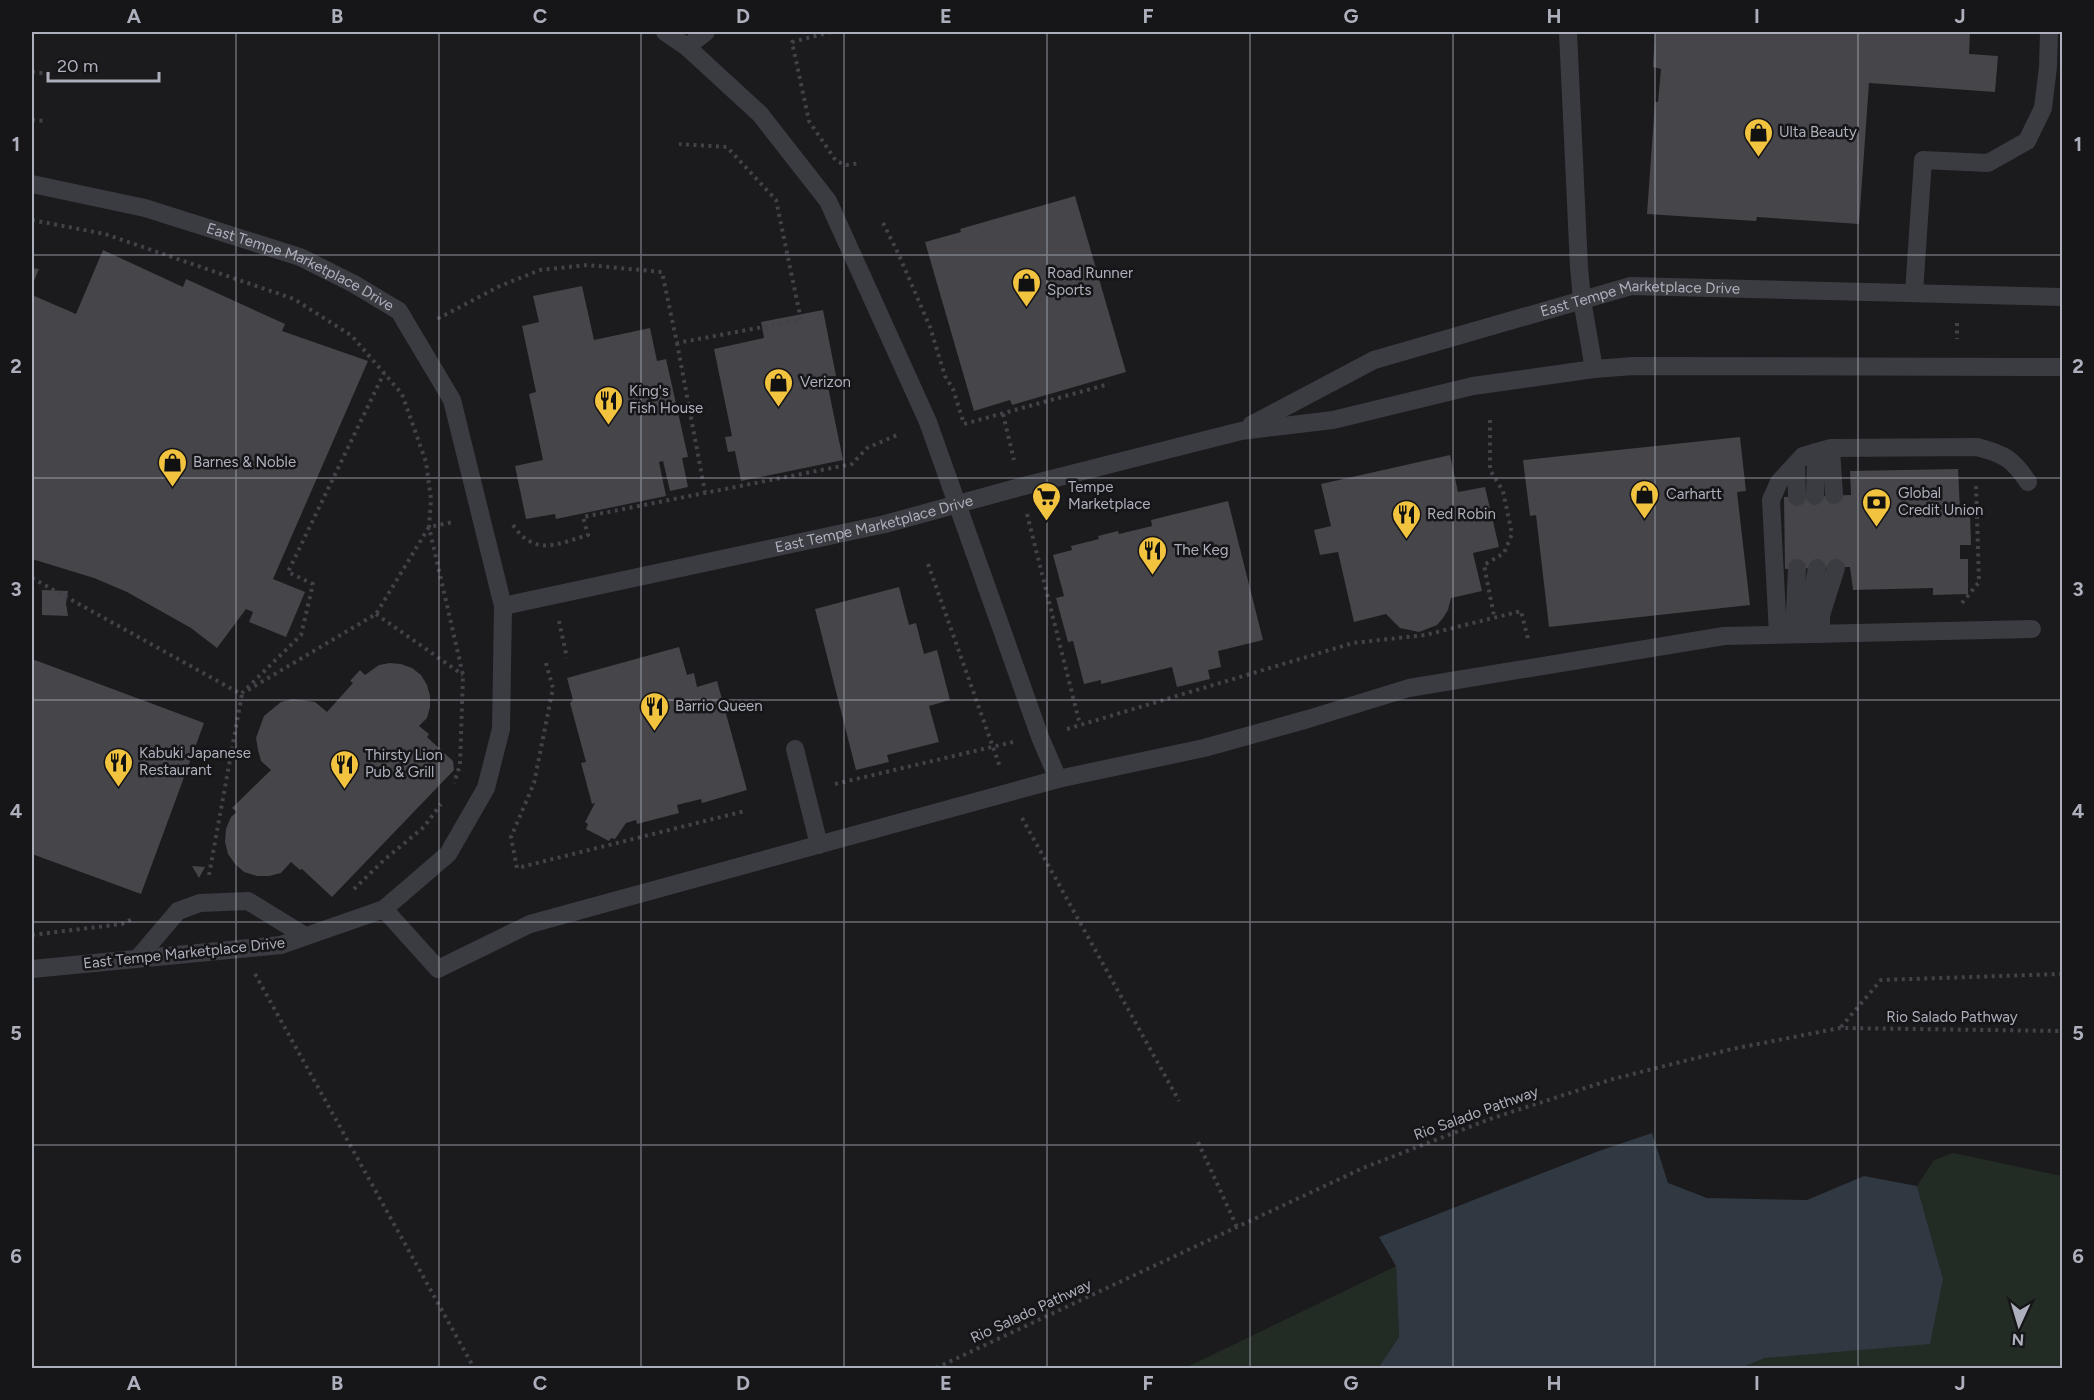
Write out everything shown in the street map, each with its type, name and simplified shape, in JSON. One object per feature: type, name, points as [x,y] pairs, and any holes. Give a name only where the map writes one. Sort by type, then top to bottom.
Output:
[{"type":"lane","points":[[665,32],[687,47],[760,114],[828,201],[928,422],[1040,737],[1059,779]]},
{"type":"lane","points":[[687,47],[706,32]]},
{"type":"lane","points":[[1568,32],[1582,300],[1594,369]]},
{"type":"lane","points":[[1914,293],[1923,160],[1988,163],[2027,141],[2043,108],[2049,32]]},
{"type":"lane","name":"East Tempe Marketplace Drive","points":[[32,184],[145,208],[290,254],[354,285],[399,311],[452,400],[503,606],[501,729],[486,788],[448,854],[384,909],[281,945],[32,969]]},
{"type":"lane","name":"East Tempe Marketplace Drive","points":[[1241,431],[1374,360],[1631,286],[2062,297]]},
{"type":"lane","name":"East Tempe Marketplace Drive","points":[[503,606],[885,524],[1241,431],[1333,420],[1473,386],[1594,369],[1633,366],[2062,367]]},
{"type":"lane","points":[[1800,634],[1771,500],[1779,482],[1803,456],[1824,450],[1977,447],[1998,453],[2016,464],[2028,482]]},
{"type":"lane","points":[[1824,450],[1824,496]]},
{"type":"lane","points":[[1796,464],[1797,497]]},
{"type":"lane","points":[[1797,568],[1800,634]]},
{"type":"lane","points":[[1800,634],[1808,613],[1817,568]]},
{"type":"lane","points":[[1800,634],[1821,615],[1836,568]]},
{"type":"lane","points":[[384,909],[438,969],[530,924],[1059,779],[1204,748],[1409,688],[1724,636],[2032,629]]},
{"type":"lane","points":[[795,749],[819,845]]},
{"type":"lane","points":[[138,958],[178,911],[200,903],[248,902],[305,936]]},
{"type":"path","points":[[831,32],[792,42],[809,121],[836,160],[846,165],[861,163]]},
{"type":"path","points":[[32,72],[50,74]]},
{"type":"path","points":[[32,120],[47,121]]},
{"type":"path","points":[[677,343],[801,320],[776,200],[727,147],[679,144]]},
{"type":"path","points":[[32,220],[105,234],[294,299],[352,336],[402,393],[426,462],[431,500],[429,527],[463,675],[460,765],[452,791]]},
{"type":"path","points":[[883,222],[930,327],[945,376],[953,389],[964,424],[1109,384]]},
{"type":"path","points":[[444,327],[439,318],[500,286],[540,270],[587,265],[662,272],[705,492]]},
{"type":"path","points":[[1956,294],[1957,367]]},
{"type":"path","points":[[208,886],[210,863],[241,694],[301,635],[313,584],[288,572],[384,373]]},
{"type":"path","points":[[1003,414],[1080,725]]},
{"type":"path","points":[[1491,420],[1490,470],[1503,491],[1512,534],[1504,554],[1485,565],[1494,616]]},
{"type":"path","points":[[511,520],[525,539],[547,547],[588,535],[583,517],[852,464],[867,448],[897,435]]},
{"type":"path","points":[[241,694],[376,614],[429,527],[456,522]]},
{"type":"path","points":[[928,564],[992,746],[1024,824],[1179,1101]]},
{"type":"path","points":[[32,578],[241,694]]},
{"type":"path","points":[[376,614],[463,675]]},
{"type":"path","points":[[560,621],[567,658]]},
{"type":"path","points":[[546,663],[553,688],[534,783],[511,837],[517,868],[745,811]]},
{"type":"path","points":[[350,893],[384,860],[424,827],[445,800]]},
{"type":"path","points":[[32,935],[122,924],[133,919]]},
{"type":"path","points":[[254,974],[474,1368]]},
{"type":"path","points":[[1840,1028],[1881,980],[2062,974]]},
{"type":"path","name":"Rio Salado Pathway","points":[[936,1368],[1363,1168],[1490,1119],[1613,1079],[1732,1049],[1840,1028],[2062,1031]]},
{"type":"path","points":[[1198,1142],[1237,1227]]},
{"type":"shaded area","points":[[1652,1133],[1668,1183],[1707,1198],[1807,1200],[1864,1176],[1917,1186],[1943,1279],[1930,1344],[1765,1358],[1741,1368],[1378,1368],[1399,1337],[1396,1266],[1379,1237],[1599,1151]]},
{"type":"shaded area","points":[[1953,1153],[2062,1176],[2062,1368],[1742,1368],[1943,1279],[1917,1186],[1934,1160]]},
{"type":"shaded area","points":[[1396,1266],[1399,1337],[1378,1368],[1185,1368]]},
{"type":"building","name":"Ulta Beauty","points":[[1655,32],[1970,32],[1969,54],[1998,56],[1995,92],[1869,83],[1859,224],[1757,217],[1756,221],[1647,214],[1655,102],[1658,102],[1661,69],[1653,67]]},
{"type":"building","name":"Road Runner Sports","points":[[1075,196],[1126,372],[1012,405],[1010,400],[974,411],[925,242],[961,232],[960,229]]},
{"type":"building","name":"Barnes & Noble","points":[[103,250],[183,287],[186,279],[285,324],[282,331],[368,361],[273,579],[305,592],[286,637],[249,622],[253,612],[246,609],[217,648],[191,628],[127,592],[94,578],[32,559],[32,295],[76,314]]},
{"type":"building","points":[[32,268],[39,269],[32,286]]},
{"type":"building","name":"King's Fish House","points":[[582,286],[594,340],[650,328],[657,361],[666,359],[688,457],[682,458],[688,487],[670,491],[663,461],[659,462],[666,496],[556,519],[555,514],[526,519],[515,466],[543,460],[529,394],[536,392],[522,326],[539,322],[533,296]]},
{"type":"building","name":"Verizon","points":[[823,310],[836,376],[826,377],[843,460],[741,481],[735,451],[728,452],[725,437],[732,436],[714,349],[764,338],[761,322]]},
{"type":"building","points":[[1740,437],[1746,491],[1737,492],[1750,605],[1549,627],[1536,515],[1530,516],[1523,460]]},
{"type":"building","name":"Red Robin","points":[[1450,455],[1458,492],[1485,487],[1499,547],[1473,553],[1482,591],[1451,598],[1448,610],[1437,625],[1419,632],[1400,628],[1386,614],[1354,622],[1338,552],[1320,555],[1314,530],[1331,526],[1321,484]]},
{"type":"building","name":"Global Credit Union","points":[[1958,469],[1960,510],[1970,511],[1971,545],[1960,545],[1960,559],[1968,559],[1968,594],[1933,595],[1933,588],[1853,590],[1850,567],[1785,569],[1784,497],[1851,495],[1850,471]]},
{"type":"building","name":"The Keg","points":[[1228,501],[1263,640],[1218,651],[1221,667],[1208,670],[1210,679],[1177,687],[1172,667],[1101,684],[1101,680],[1084,684],[1073,641],[1068,642],[1056,598],[1064,596],[1053,555],[1072,550],[1071,546],[1099,539],[1098,536],[1118,531],[1119,534],[1152,526],[1151,520]]},
{"type":"building","points":[[899,587],[909,625],[916,623],[924,654],[937,650],[950,700],[929,706],[939,742],[887,755],[889,762],[856,770],[815,609]]},
{"type":"building","points":[[42,590],[68,591],[66,604],[68,616],[42,615]]},
{"type":"building","name":"Barrio Queen","points":[[679,647],[687,675],[694,673],[697,687],[717,681],[747,790],[702,803],[701,799],[677,805],[679,813],[637,824],[636,820],[626,823],[615,839],[611,838],[609,841],[586,829],[588,824],[585,822],[595,803],[592,804],[581,763],[586,762],[570,703],[573,700],[567,678]]},
{"type":"building","name":"Kabuki Japanese Restaurant","points":[[32,659],[204,723],[141,894],[32,854]]},
{"type":"building","name":"Thirsty Lion Pub & Grill","points":[[390,663],[412,668],[421,675],[427,685],[430,707],[427,718],[419,726],[429,734],[427,737],[453,761],[454,770],[332,897],[302,869],[300,870],[291,862],[281,873],[269,876],[257,876],[244,872],[228,854],[225,842],[226,829],[231,817],[237,812],[232,808],[271,770],[261,761],[256,738],[264,716],[281,702],[293,699],[315,702],[327,712],[353,683],[350,681],[360,670],[365,675],[379,665]]},
{"type":"building","points":[[192,866],[205,867],[199,878]]},
{"type":"place","name":"Ulta Beauty","points":[[1758,158]]},
{"type":"place","name":"Road Runner Sports","points":[[1026,308]]},
{"type":"place","name":"Verizon","points":[[779,408]]},
{"type":"place","name":"King's Fish House","points":[[608,426]]},
{"type":"place","name":"Barnes & Noble","points":[[172,488]]},
{"type":"place","name":"Carhartt","points":[[1645,520]]},
{"type":"place","name":"Tempe Marketplace","points":[[1047,522]]},
{"type":"place","name":"Global Credit Union","points":[[1877,528]]},
{"type":"place","name":"Red Robin","points":[[1406,540]]},
{"type":"place","name":"The Keg","points":[[1153,576]]},
{"type":"place","name":"Barrio Queen","points":[[654,732]]},
{"type":"place","name":"Kabuki Japanese Restaurant","points":[[118,788]]},
{"type":"place","name":"Thirsty Lion Pub & Grill","points":[[344,790]]}]
